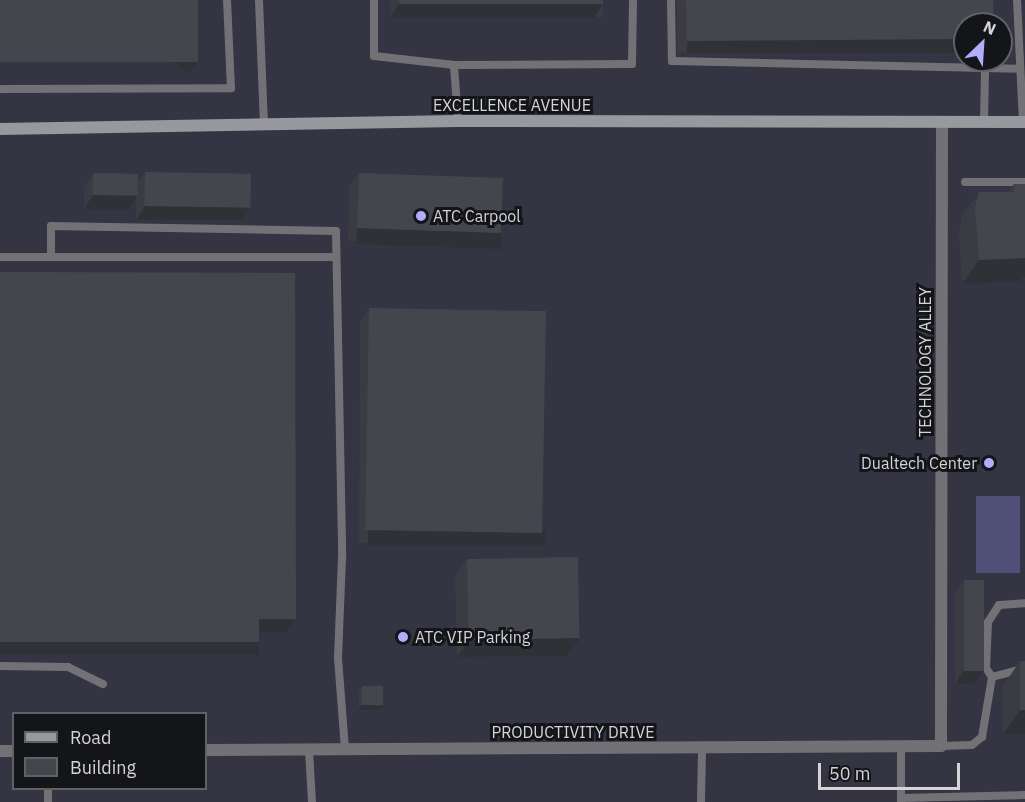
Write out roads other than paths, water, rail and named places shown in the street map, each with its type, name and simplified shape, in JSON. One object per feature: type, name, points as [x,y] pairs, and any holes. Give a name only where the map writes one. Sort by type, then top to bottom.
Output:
[{"type":"street","name":"EXCELLENCE AVENUE","points":[[0,129],[458,121],[1024,122]]},
{"type":"street","name":"TECHNOLOGY ALLEY","points":[[941,746],[942,122]]},
{"type":"street","name":"PRODUCTIVITY DRIVE","points":[[207,750],[941,746]]},
{"type":"lane","points":[[0,89],[231,88],[227,0]]},
{"type":"lane","points":[[259,0],[264,126]]},
{"type":"lane","points":[[374,0],[375,56],[454,65],[632,64],[633,0]]},
{"type":"lane","points":[[671,0],[672,61],[953,68]]},
{"type":"lane","points":[[1017,0],[1019,69],[1024,122]]},
{"type":"lane","points":[[454,65],[458,121]]},
{"type":"lane","points":[[1013,69],[1019,69]]},
{"type":"lane","points":[[984,123],[985,72]]},
{"type":"lane","points":[[965,182],[1025,182]]},
{"type":"lane","points":[[51,256],[51,226],[336,231],[342,558],[338,658],[345,750]]},
{"type":"lane","points":[[0,257],[336,257]]},
{"type":"lane","points":[[941,746],[979,741],[987,725],[992,677],[986,668],[990,615],[1007,602],[1025,603]]},
{"type":"lane","points":[[0,666],[68,667],[103,684]]},
{"type":"lane","points":[[992,677],[1025,668]]},
{"type":"lane","points":[[901,746],[901,800],[1025,795]]},
{"type":"lane","points":[[701,802],[702,748]]},
{"type":"lane","points":[[309,750],[312,802]]},
{"type":"place","name":"ATC Carpool","points":[[421,216]]},
{"type":"place","name":"Dualtech Center","points":[[989,463]]},
{"type":"place","name":"ATC VIP Parking","points":[[403,637]]}]
